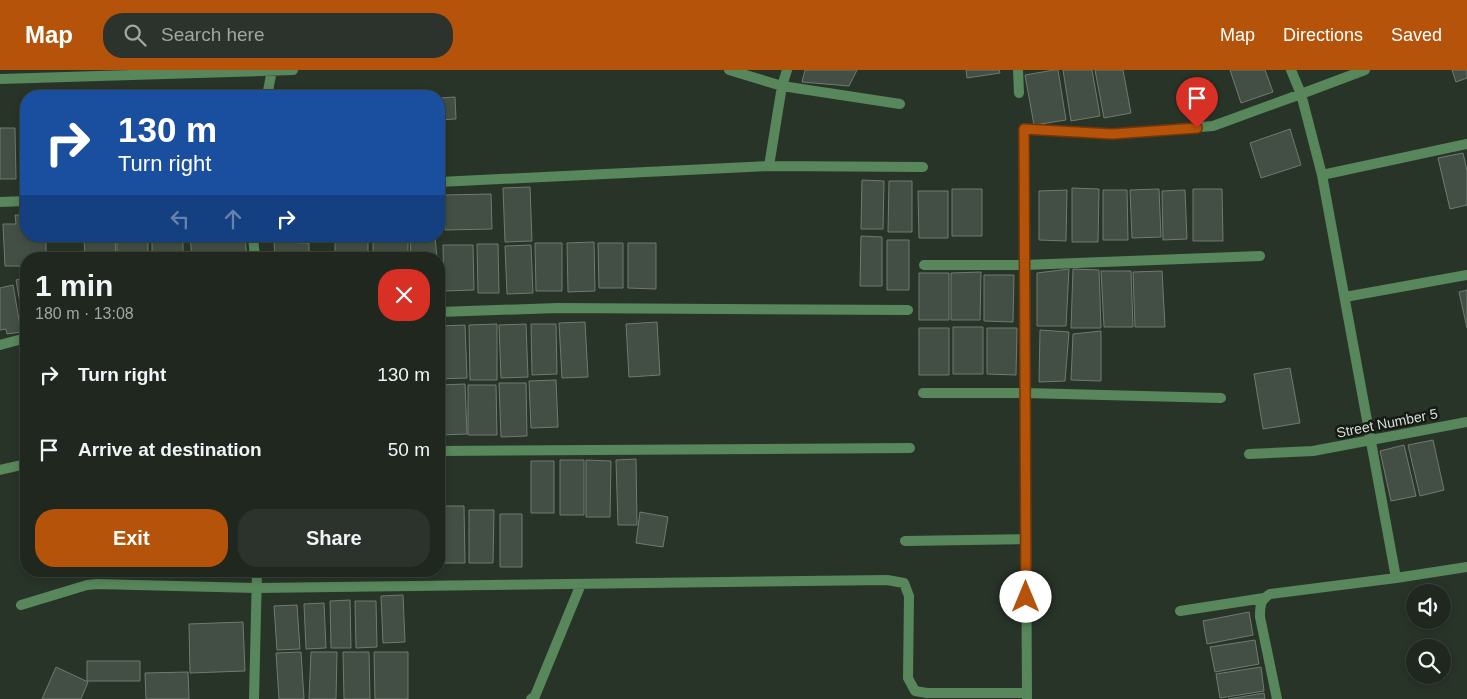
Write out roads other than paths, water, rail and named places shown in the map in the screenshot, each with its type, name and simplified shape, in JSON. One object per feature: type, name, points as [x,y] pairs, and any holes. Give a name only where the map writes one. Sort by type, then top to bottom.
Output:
[{"type":"street","points":[[0,79],[129,73],[293,70]]},
{"type":"street","points":[[729,70],[782,86],[900,104]]},
{"type":"street","points":[[769,166],[782,86],[787,70]]},
{"type":"street","points":[[1018,70],[1019,93]]},
{"type":"street","points":[[1291,70],[1302,94],[1322,175],[1396,578]]},
{"type":"street","points":[[21,604],[87,585],[97,584],[257,588],[887,580],[904,583],[909,596],[908,678],[915,691],[1027,696],[1024,129],[1112,134],[1213,126],[1365,70]]},
{"type":"street","points":[[267,90],[272,71]]},
{"type":"street","points":[[1322,175],[1467,144]]},
{"type":"street","points":[[445,182],[769,166],[924,167]]},
{"type":"street","points":[[0,202],[20,201]]},
{"type":"street","points":[[924,265],[1024,265],[1260,256]]},
{"type":"street","points":[[1345,297],[1467,275]]},
{"type":"street","points":[[445,312],[558,308],[908,310]]},
{"type":"street","points":[[0,345],[20,340]]},
{"type":"street","points":[[923,394],[1025,393],[1221,398]]},
{"type":"street","name":"Street Number 5","points":[[1249,454],[1313,451],[1467,422]]},
{"type":"street","points":[[445,451],[910,448]]},
{"type":"street","points":[[0,470],[20,465]]},
{"type":"street","points":[[904,541],[1026,539]]},
{"type":"street","points":[[1180,611],[1264,598],[1270,594],[1467,567]]},
{"type":"street","points":[[254,699],[258,577]]},
{"type":"street","points":[[531,699],[535,696],[581,584]]},
{"type":"street","points":[[1264,598],[1260,605],[1260,617],[1277,699]]}]
